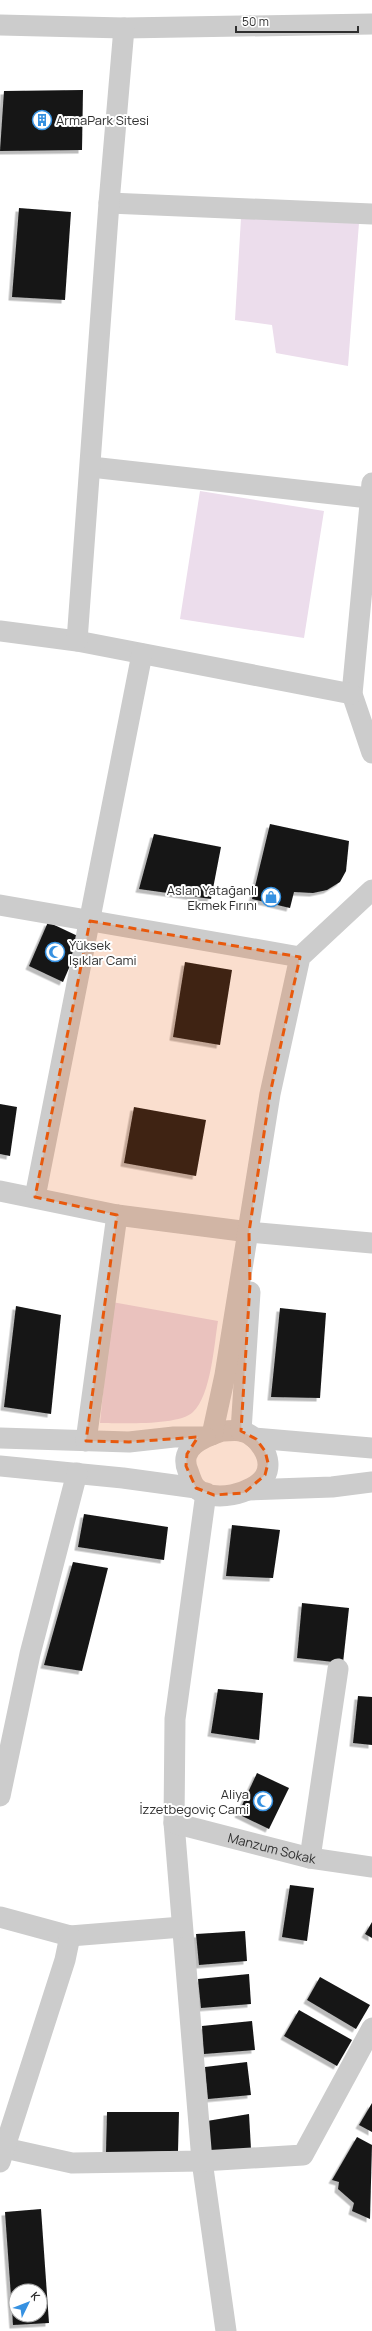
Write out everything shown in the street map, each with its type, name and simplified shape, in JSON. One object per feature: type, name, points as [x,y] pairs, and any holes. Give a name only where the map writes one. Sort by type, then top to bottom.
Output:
[{"type":"street","points":[[0,25],[124,28],[372,24]]},
{"type":"street","points":[[77,641],[91,467],[109,203],[124,28]]},
{"type":"street","points":[[109,203],[372,214]]},
{"type":"street","points":[[91,467],[371,491],[352,694],[372,753]]},
{"type":"street","points":[[0,631],[77,641],[352,694]]},
{"type":"street","points":[[35,1197],[142,654]]},
{"type":"street","points":[[208,1436],[225,1375],[270,1094],[300,957],[372,890]]},
{"type":"street","points":[[0,905],[300,957]]},
{"type":"street","points":[[0,1191],[117,1215],[248,1232],[372,1243]]},
{"type":"street","points":[[86,1441],[117,1215]]},
{"type":"street","points":[[248,1232],[250,1284],[248,1434],[264,1451],[268,1463],[265,1475],[257,1485],[248,1490]]},
{"type":"street","points":[[226,2331],[202,2161],[174,1823],[175,1719],[201,1490],[186,1466],[187,1454],[193,1445],[208,1436],[222,1431],[372,1448]]},
{"type":"street","points":[[0,1438],[130,1442],[174,1437],[208,1436]]},
{"type":"street","points":[[0,1466],[77,1473],[228,1495],[248,1490],[332,1487],[372,1482]]},
{"type":"street","points":[[0,1796],[30,1654],[77,1473]]},
{"type":"street","points":[[310,1858],[338,1669]]},
{"type":"street","name":"Manzum Sokak","points":[[174,1823],[310,1858],[372,1867]]},
{"type":"street","points":[[0,1917],[70,1936],[182,1928]]},
{"type":"street","points":[[70,1936],[65,1960],[2,2153],[72,2163],[202,2161],[303,2155],[372,2028]]},
{"type":"highlighted area","points":[[90,921],[300,957],[270,1094],[249,1232],[250,1284],[241,1431],[256,1439],[265,1451],[268,1463],[265,1475],[244,1493],[214,1495],[196,1488],[186,1466],[187,1454],[198,1437],[129,1442],[86,1441],[117,1215],[35,1197]]},
{"type":"shaded area","points":[[241,218],[359,223],[348,366],[276,353],[272,325],[235,320]]},
{"type":"shaded area","points":[[200,491],[324,511],[304,638],[180,619]]},
{"type":"shaded area","points":[[112,1302],[218,1321],[208,1382],[199,1404],[193,1412],[176,1420],[163,1422],[100,1423]]},
{"type":"building","name":"ArmaPark Sitesi","points":[[83,90],[82,150],[0,151],[4,91]]},
{"type":"building","points":[[19,208],[71,212],[65,300],[12,297]]},
{"type":"building","points":[[270,824],[349,841],[346,871],[340,882],[327,890],[313,893],[294,892],[290,908],[252,899]]},
{"type":"building","points":[[154,834],[221,847],[211,899],[139,889]]},
{"type":"building","name":"Yüksek Işıklar Cami","points":[[48,922],[82,938],[63,982],[29,966]]},
{"type":"building","points":[[185,962],[232,970],[220,1045],[173,1037]]},
{"type":"building","points":[[0,1104],[17,1107],[10,1156],[0,1154]]},
{"type":"building","points":[[134,1107],[206,1120],[196,1176],[124,1163]]},
{"type":"building","points":[[16,1306],[61,1315],[51,1414],[4,1407]]},
{"type":"building","points":[[280,1308],[326,1313],[320,1398],[271,1397]]},
{"type":"building","points":[[84,1514],[168,1527],[164,1560],[78,1547]]},
{"type":"building","points":[[232,1525],[280,1530],[273,1578],[226,1576]]},
{"type":"building","points":[[73,1562],[108,1568],[82,1671],[44,1665]]},
{"type":"building","points":[[302,1603],[349,1608],[343,1663],[297,1658]]},
{"type":"building","points":[[218,1689],[263,1693],[259,1740],[211,1733]]},
{"type":"building","points":[[358,1696],[372,1697],[372,1745],[353,1743]]},
{"type":"building","name":"Aliya İzzetbegoviç Cami","points":[[257,1773],[289,1788],[269,1829],[238,1814]]},
{"type":"building","points":[[290,1885],[314,1888],[307,1941],[282,1937]]},
{"type":"building","points":[[372,1922],[372,1938],[365,1934]]},
{"type":"building","points":[[245,1931],[247,1961],[199,1965],[196,1934]]},
{"type":"building","points":[[249,1974],[251,2004],[201,2008],[198,1979]]},
{"type":"building","points":[[320,1977],[370,2005],[356,2029],[307,2000]]},
{"type":"building","points":[[299,2010],[352,2040],[337,2066],[284,2036]]},
{"type":"building","points":[[252,2021],[255,2050],[204,2054],[202,2026]]},
{"type":"building","points":[[247,2062],[251,2095],[208,2099],[205,2067]]},
{"type":"building","points":[[372,2103],[372,2132],[359,2125]]},
{"type":"building","points":[[107,2112],[179,2112],[178,2151],[106,2153]]},
{"type":"building","points":[[249,2114],[251,2149],[211,2156],[207,2121]]},
{"type":"building","points":[[357,2137],[372,2145],[370,2219],[352,2211],[354,2203],[338,2189],[339,2182],[332,2180]]},
{"type":"building","points":[[41,2209],[46,2283],[10,2283],[5,2212]]},
{"type":"building","points":[[48,2309],[49,2323],[13,2325],[13,2323],[48,2323]]},
{"type":"place","name":"ArmaPark Sitesi","points":[[42,120]]},
{"type":"place","name":"Aslan Yatağanlı Ekmek Fırını","points":[[271,897]]},
{"type":"place","name":"Yüksek Işıklar Cami","points":[[55,952]]},
{"type":"place","name":"Aliya İzzetbegoviç Cami","points":[[263,1801]]}]
